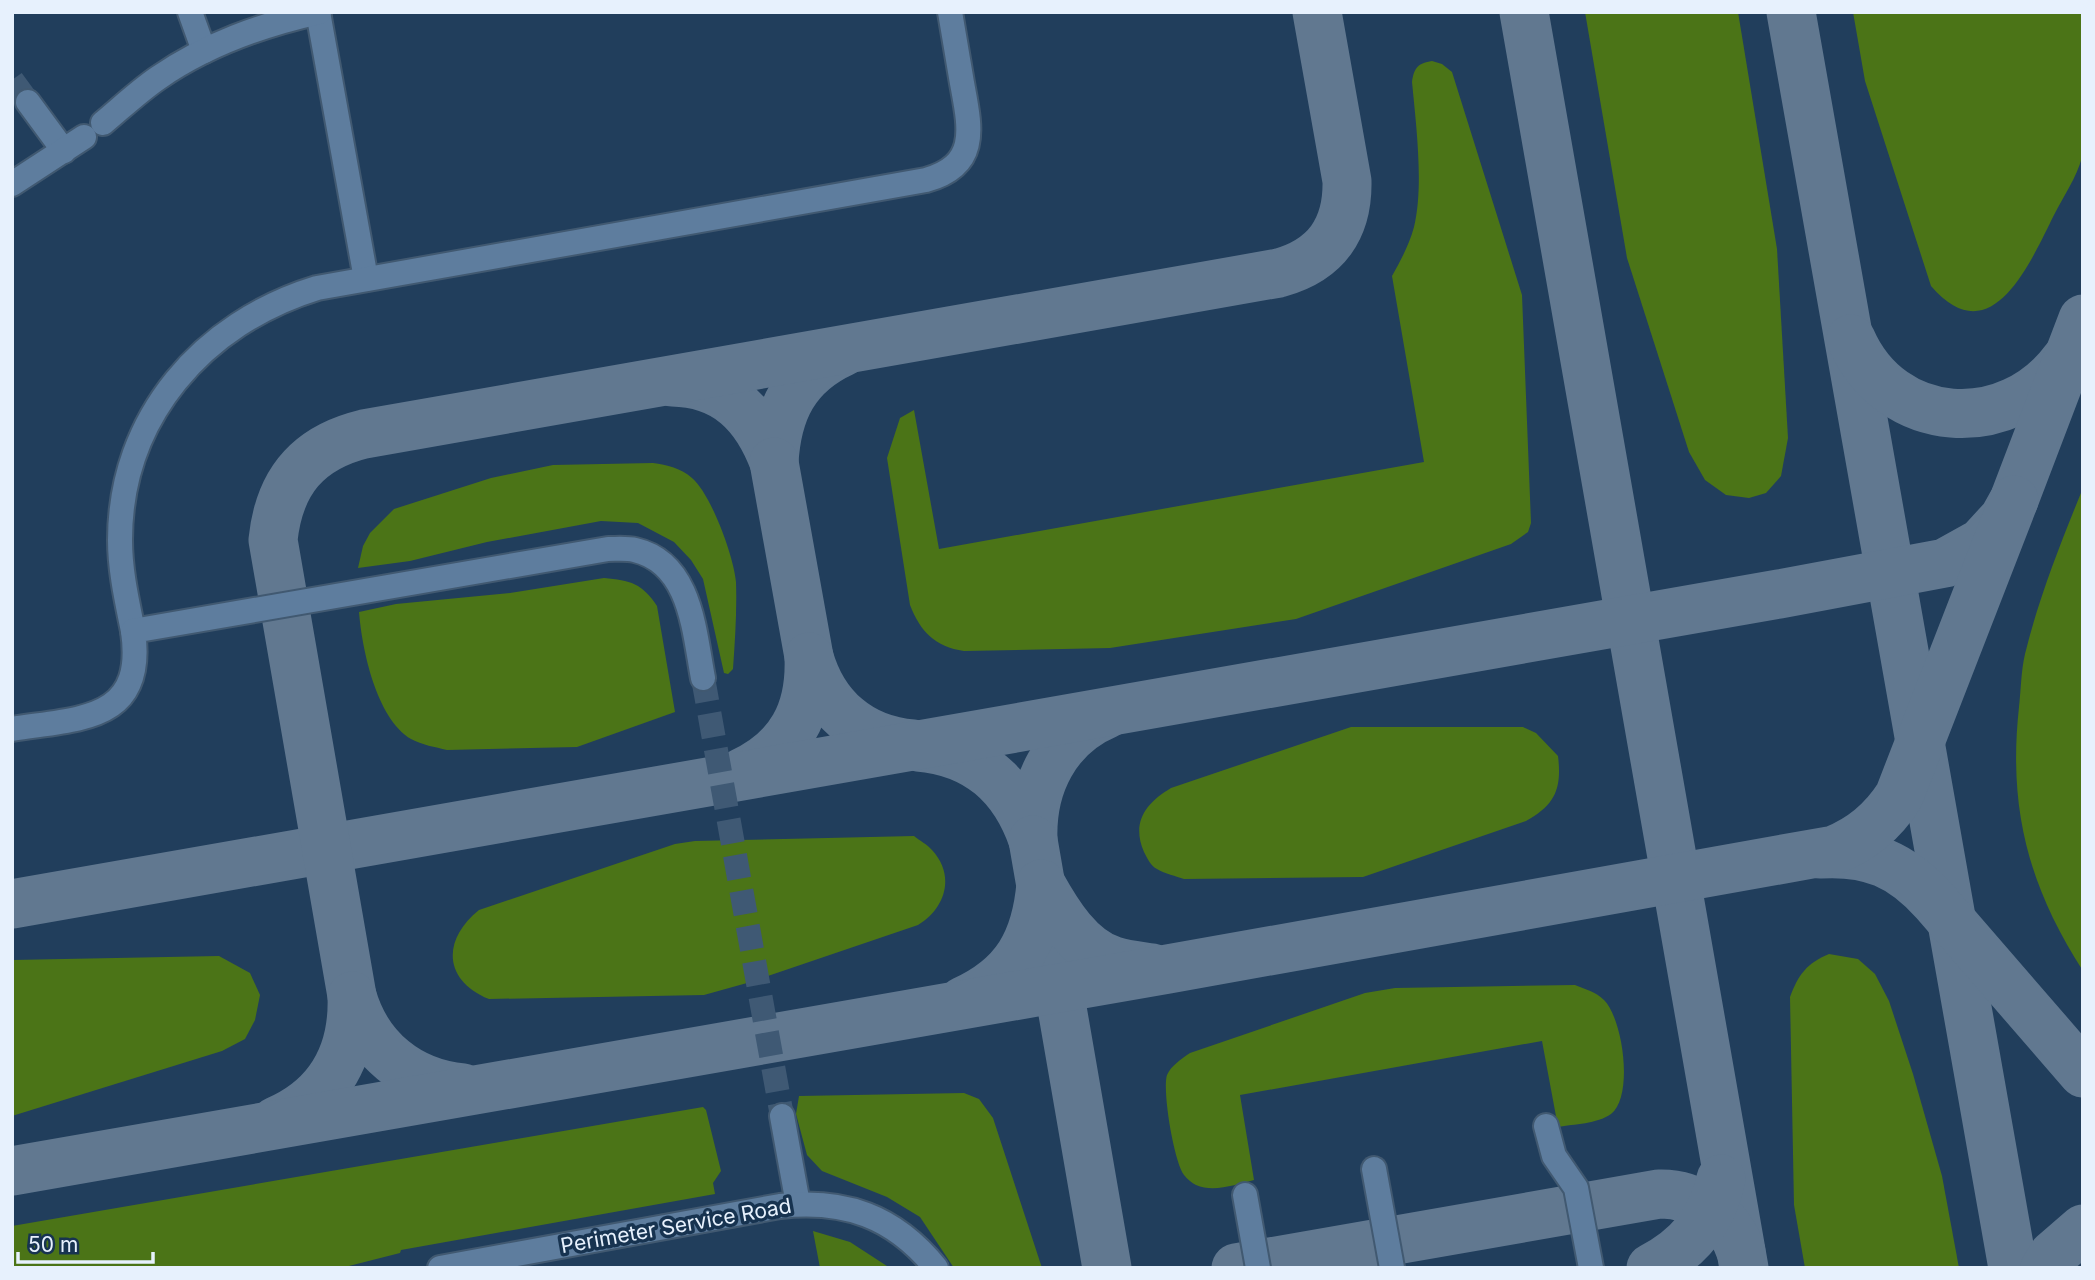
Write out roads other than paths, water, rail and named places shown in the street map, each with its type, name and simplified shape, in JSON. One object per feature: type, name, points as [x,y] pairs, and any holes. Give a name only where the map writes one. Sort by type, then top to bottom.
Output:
[{"type":"lane","points":[[190,12],[204,51]]},
{"type":"lane","points":[[14,179],[83,137],[157,79],[204,51],[253,29],[318,12],[366,279]]},
{"type":"lane","points":[[12,729],[88,716],[108,709],[122,695],[132,675],[136,655],[122,573],[121,526],[126,490],[146,428],[160,402],[195,357],[250,316],[291,296],[366,279],[926,180],[946,174],[963,156],[970,129],[950,12]]},
{"type":"lane","points":[[28,102],[83,137]]},
{"type":"lane","points":[[133,631],[608,549],[635,550],[659,560],[678,579],[689,605],[703,678]]},
{"type":"lane","points":[[782,1116],[798,1204]]},
{"type":"lane","points":[[1546,1126],[1554,1156],[1576,1188],[1591,1268]]},
{"type":"lane","points":[[1374,1169],[1392,1268]]},
{"type":"lane","points":[[1245,1195],[1258,1268]]},
{"type":"lane","name":"Perimeter Service Road","points":[[440,1268],[798,1204],[840,1206],[869,1215],[895,1229],[920,1248],[936,1268]]},
{"type":"tunnel","points":[[12,80],[28,102]]},
{"type":"tunnel","points":[[703,678],[782,1116]]}]
